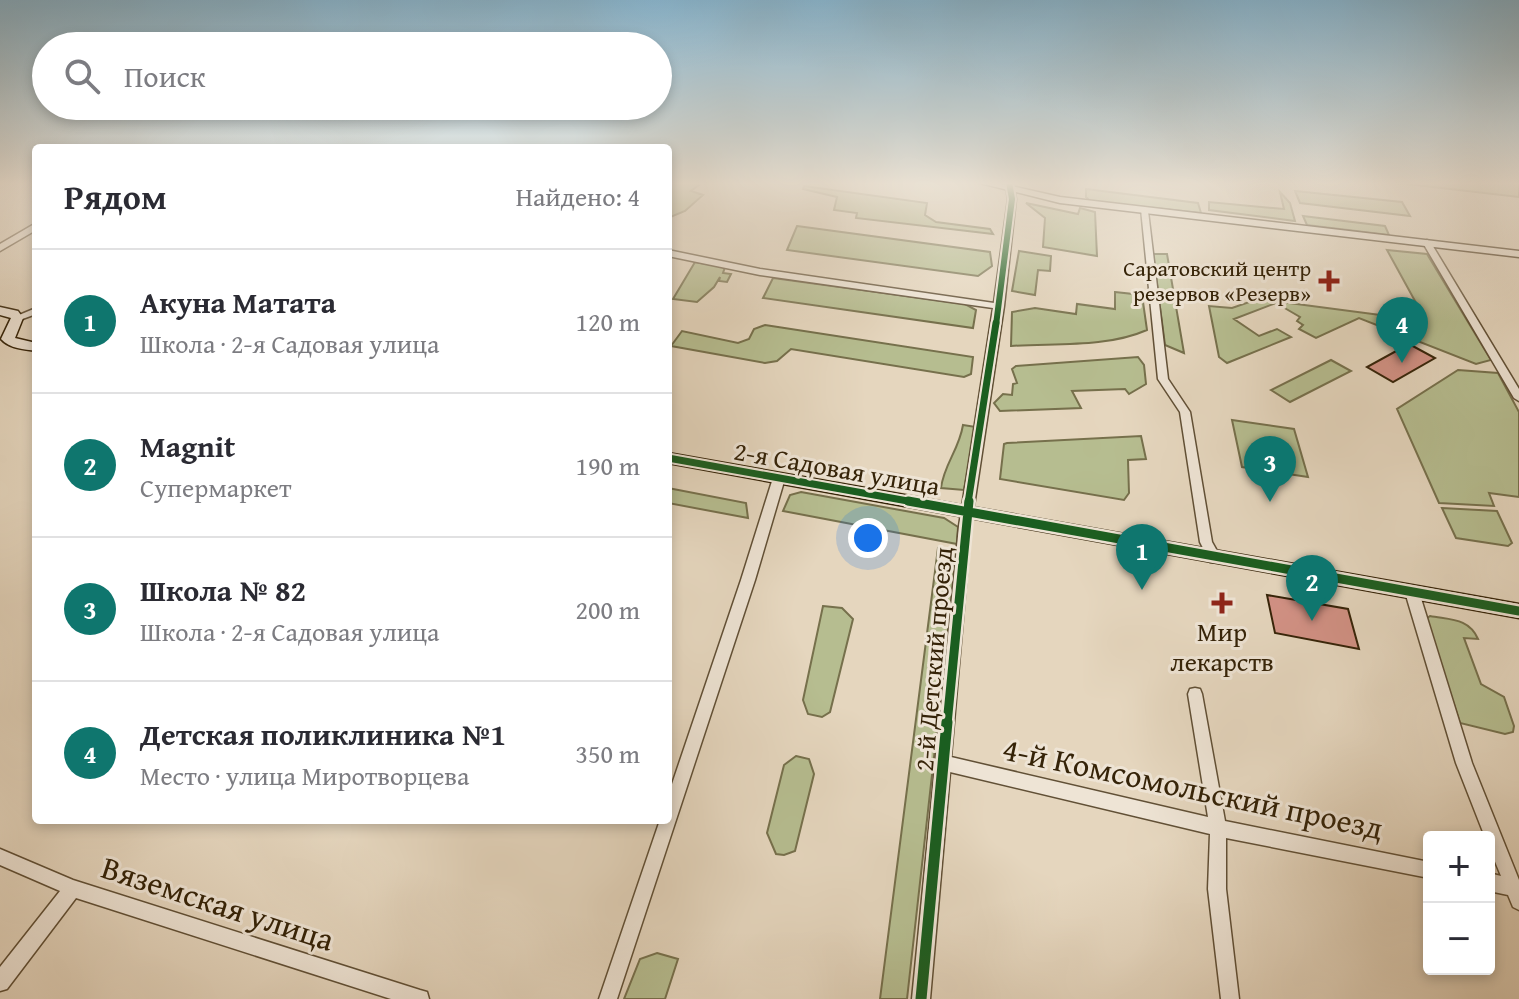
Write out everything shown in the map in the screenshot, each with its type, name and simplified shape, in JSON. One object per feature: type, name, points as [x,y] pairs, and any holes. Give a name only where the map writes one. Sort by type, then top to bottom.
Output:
[{"type":"street","points":[[0,248],[32,229]]},
{"type":"street","name":"2-й Детский проезд","points":[[921,999],[967,512],[999,306],[1006,229]]},
{"type":"street","points":[[1146,229],[1163,379],[1185,412],[1206,542],[1215,558]]},
{"type":"street","points":[[1300,229],[1519,254]]},
{"type":"street","points":[[1427,243],[1519,398]]},
{"type":"street","points":[[672,254],[760,272],[999,306]]},
{"type":"street","points":[[0,311],[14,314],[17,318]]},
{"type":"street","points":[[32,312],[17,318],[4,340],[32,346]]},
{"type":"street","name":"2-я Садовая улица","points":[[672,459],[1519,611]]},
{"type":"street","points":[[672,807],[779,478]]},
{"type":"street","points":[[1412,592],[1464,763],[1518,893]]},
{"type":"street","points":[[1195,694],[1218,828],[1217,889],[1230,999]]},
{"type":"street","name":"4-й Комсомольский проезд","points":[[944,763],[1218,828],[1423,869]]},
{"type":"street","points":[[608,999],[666,824]]},
{"type":"street","name":"Вяземская улица","points":[[0,857],[73,888],[420,999]]},
{"type":"street","points":[[1495,884],[1518,893]]},
{"type":"street","points":[[0,982],[73,888]]},
{"type":"green space","points":[[796,229],[816,229],[990,252],[992,266],[978,276],[787,250]]},
{"type":"green space","points":[[947,229],[987,229],[993,234]]},
{"type":"green space","points":[[1044,229],[1096,229],[1097,256],[1043,247]]},
{"type":"green space","points":[[1337,229],[1386,229],[1389,235]]},
{"type":"green space","points":[[1387,250],[1427,254],[1491,360],[1476,364],[1359,318],[1316,338],[1299,329],[1303,325],[1297,321],[1300,317],[1276,303],[1234,319],[1259,336],[1277,329],[1291,337],[1227,363],[1219,357],[1209,306],[1232,308],[1258,299],[1426,321]]},
{"type":"green space","points":[[1019,251],[1051,256],[1050,271],[1038,270],[1035,295],[1012,291]]},
{"type":"green space","points":[[1153,254],[1167,254],[1184,353],[1165,345]]},
{"type":"green space","points":[[695,262],[725,267],[723,273],[731,274],[727,282],[719,281],[720,277],[697,302],[673,299]]},
{"type":"green space","points":[[773,278],[965,304],[976,310],[973,328],[763,298]]},
{"type":"green space","points":[[1115,292],[1142,295],[1147,330],[1098,342],[1011,346],[1012,312],[1035,308],[1076,314],[1077,304],[1115,309]]},
{"type":"green space","points":[[765,325],[973,357],[971,374],[964,377],[791,349],[777,361],[765,363],[672,346],[682,331],[738,343],[749,339],[754,329]]},
{"type":"green space","points":[[1138,357],[1144,365],[1146,384],[1129,394],[1125,389],[1072,391],[1081,408],[1000,411],[994,403],[1003,394],[1012,395],[1013,384],[1017,383],[1012,369],[1016,366]]},
{"type":"green space","points":[[1331,360],[1351,371],[1290,402],[1271,390]]},
{"type":"green space","points":[[1458,370],[1498,373],[1519,412],[1519,497],[1489,493],[1494,506],[1439,503],[1397,409]]},
{"type":"green space","points":[[1232,420],[1294,429],[1308,477],[1242,467]]},
{"type":"green space","points":[[963,425],[976,427],[964,490],[941,488],[945,472]]},
{"type":"green space","points":[[1141,436],[1146,459],[1128,460],[1129,493],[1124,500],[1000,479],[1004,444],[1007,443]]},
{"type":"green space","points":[[672,489],[746,503],[748,518],[672,504]]},
{"type":"green space","points":[[801,492],[944,518],[958,527],[957,544],[783,511],[790,495]]},
{"type":"green space","points":[[1442,508],[1497,511],[1512,543],[1508,546],[1456,538]]},
{"type":"green space","points":[[938,548],[957,551],[907,999],[880,999]]},
{"type":"green space","points":[[823,606],[842,608],[853,619],[830,712],[822,717],[808,714],[803,700]]},
{"type":"green space","points":[[1430,616],[1458,621],[1474,632],[1478,639],[1464,638],[1481,684],[1504,697],[1514,726],[1513,732],[1505,734],[1460,723],[1426,619]]},
{"type":"green space","points":[[796,756],[809,759],[814,774],[795,851],[776,854],[767,833],[784,765]]},
{"type":"green space","points":[[657,953],[678,959],[665,999],[624,999],[640,959]]},
{"type":"building","points":[[1409,344],[1435,358],[1393,382],[1367,367]]},
{"type":"building","points":[[1267,595],[1348,609],[1359,649],[1275,633]]},
{"type":"cycle path","points":[[921,999],[965,526],[1009,229]]},
{"type":"cycle path","points":[[672,459],[1519,611]]},
{"type":"place","name":"Саратовский центр резервов «Резерв»","points":[[1329,281]]},
{"type":"place","name":"Детская поликлиника №1","points":[[1402,363]]},
{"type":"place","name":"Школа № 82","points":[[1270,502]]},
{"type":"place","name":"Акуна Матата","points":[[1142,590]]},
{"type":"place","name":"Мир лекарств","points":[[1222,603]]},
{"type":"place","name":"Magnit","points":[[1312,621]]}]
